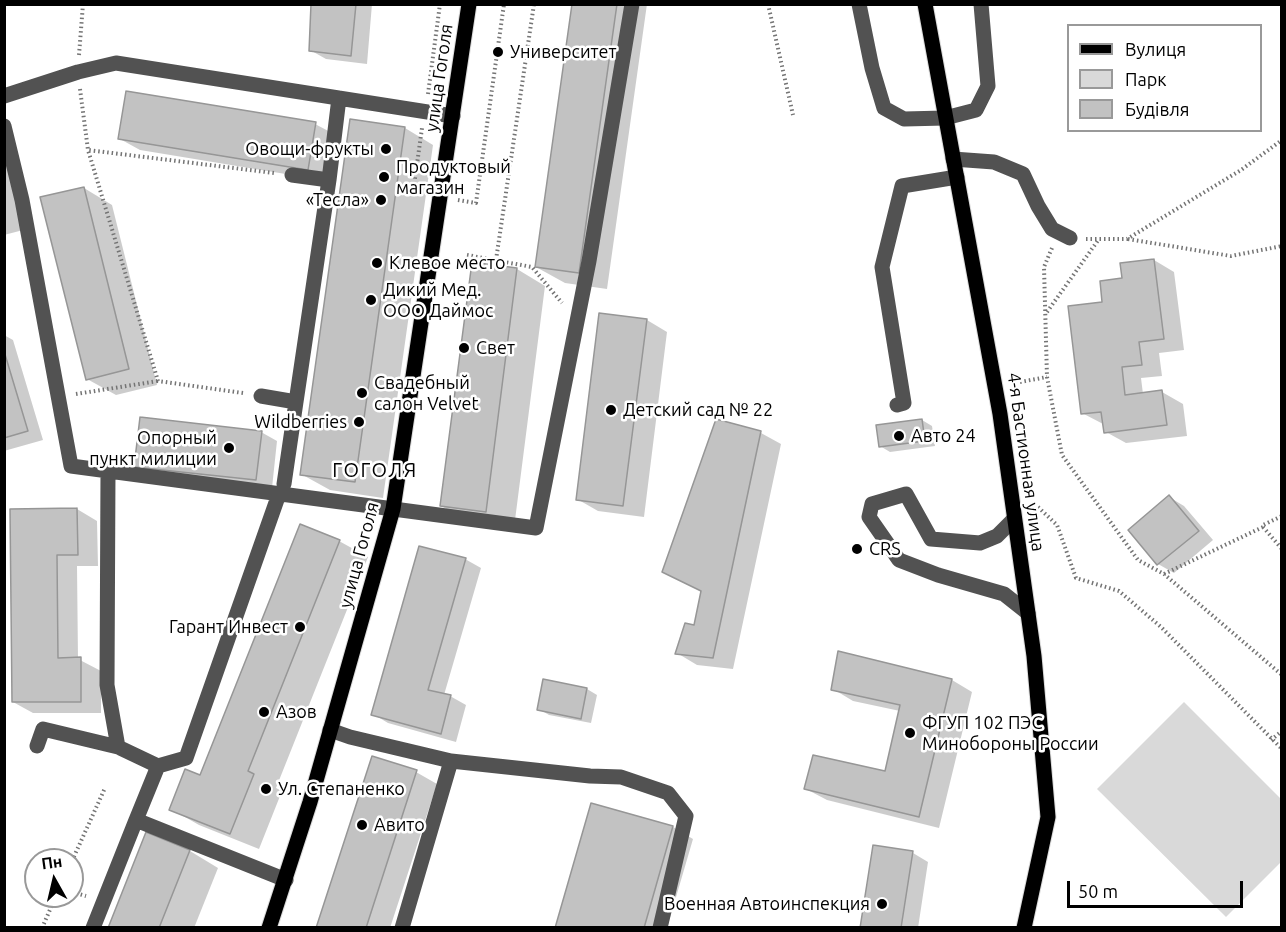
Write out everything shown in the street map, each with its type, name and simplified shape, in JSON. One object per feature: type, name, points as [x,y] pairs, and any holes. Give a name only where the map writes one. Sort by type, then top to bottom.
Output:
[{"type":"main road","name":"улица Гоголя","points":[[268,927],[286,880],[393,509],[469,4]]},
{"type":"main road","name":"4-я Бастионная улица","points":[[925,4],[1000,414],[1034,656],[1048,816],[1024,927]]},
{"type":"street","points":[[4,126],[22,200],[71,466],[282,489],[393,509],[536,528],[577,320],[632,4]]},
{"type":"street","points":[[859,4],[872,68],[884,108],[904,119],[945,118],[976,110],[988,86],[981,4]]},
{"type":"street","points":[[4,96],[78,72],[116,63],[453,116]]},
{"type":"street","points":[[37,746],[43,729],[118,747],[159,765],[186,758],[282,489],[329,180],[339,98]]},
{"type":"street","points":[[953,159],[994,162],[1023,174],[1038,206],[1053,229],[1070,238]]},
{"type":"street","points":[[292,175],[329,180]]},
{"type":"street","points":[[897,405],[904,403],[882,267],[902,186],[957,177]]},
{"type":"street","points":[[261,396],[296,402]]},
{"type":"street","points":[[108,471],[106,685],[118,747]]},
{"type":"street","points":[[1014,519],[997,537],[980,543],[932,539],[906,494],[872,504],[869,517],[899,560],[938,575],[1004,594],[1028,613]]},
{"type":"street","points":[[330,730],[350,737],[451,761],[590,776],[621,777],[668,793],[686,816],[660,927]]},
{"type":"street","points":[[402,927],[451,761]]},
{"type":"street","points":[[93,927],[159,765]]},
{"type":"street","points":[[136,820],[286,880]]},
{"type":"path","points":[[83,4],[78,72],[88,150],[158,381]]},
{"type":"path","points":[[496,260],[534,4]]},
{"type":"path","points":[[768,4],[793,115]]},
{"type":"path","points":[[1127,239],[1241,170],[1281,140]]},
{"type":"path","points":[[88,150],[292,175]]},
{"type":"path","points":[[1070,238],[1127,239],[1231,256],[1281,246]]},
{"type":"path","points":[[1047,313],[1099,239]]},
{"type":"path","points":[[467,255],[532,267],[577,320]]},
{"type":"path","points":[[1044,267],[1047,376],[1062,456],[1138,560],[1164,574],[1281,675]]},
{"type":"path","points":[[1020,382],[1047,376]]},
{"type":"path","points":[[58,396],[158,381],[261,396]]},
{"type":"path","points":[[1038,507],[1057,525],[1076,578],[1119,591],[1161,627],[1281,749]]},
{"type":"path","points":[[1164,574],[1263,527],[1281,516]]},
{"type":"path","points":[[1263,527],[1281,549]]},
{"type":"path","points":[[1271,740],[1281,731]]},
{"type":"path","points":[[78,848],[105,788]]},
{"type":"path","points":[[42,927],[51,908]]},
{"type":"green space","points":[[1184,702],[1281,799],[1281,862],[1226,917],[1097,789]]},
{"type":"building","points":[[311,4],[356,4],[351,56],[309,51]]},
{"type":"building","points":[[572,4],[617,4],[579,273],[535,267]]},
{"type":"building","points":[[126,91],[316,122],[308,170],[118,139]]},
{"type":"building","points":[[350,119],[405,127],[355,482],[300,475]]},
{"type":"building","points":[[84,187],[129,369],[86,380],[40,197]]},
{"type":"building","points":[[1154,259],[1164,339],[1139,342],[1142,365],[1122,367],[1125,395],[1162,390],[1167,425],[1104,433],[1101,412],[1081,414],[1068,306],[1102,302],[1100,281],[1122,278],[1120,263]]},
{"type":"building","points":[[472,262],[517,268],[486,512],[440,506]]},
{"type":"building","points":[[599,313],[647,319],[623,506],[576,500]]},
{"type":"building","points":[[4,351],[28,431],[4,438]]},
{"type":"building","points":[[140,417],[262,431],[256,480],[134,467]]},
{"type":"building","points":[[716,419],[761,431],[713,658],[675,654],[685,623],[694,625],[701,591],[662,572]]},
{"type":"building","points":[[922,419],[925,441],[879,447],[876,425]]},
{"type":"building","points":[[1169,495],[1199,531],[1157,565],[1128,530]]},
{"type":"building","points":[[77,508],[78,555],[57,555],[58,658],[81,657],[81,702],[12,702],[10,509]]},
{"type":"building","points":[[300,524],[340,540],[248,771],[254,774],[230,834],[169,810],[185,769],[200,775]]},
{"type":"building","points":[[419,546],[466,558],[428,690],[451,695],[441,734],[371,715]]},
{"type":"building","points":[[838,651],[952,679],[919,817],[804,789],[813,755],[885,771],[900,705],[831,690]]},
{"type":"building","points":[[543,679],[587,688],[581,719],[537,710]]},
{"type":"building","points":[[372,756],[417,770],[366,928],[316,928]]},
{"type":"building","points":[[591,803],[673,826],[644,928],[555,928]]},
{"type":"building","points":[[146,832],[190,850],[159,928],[108,928]]},
{"type":"building","points":[[873,845],[913,851],[901,928],[860,928]]},
{"type":"place","name":"Университет","points":[[498,52]]},
{"type":"place","name":"Овощи-фрукты","points":[[386,149]]},
{"type":"place","name":"Продуктовый магазин","points":[[384,177]]},
{"type":"place","name":"«Тесла»","points":[[381,200]]},
{"type":"place","name":"Клевое место","points":[[377,263]]},
{"type":"place","name":"Дикий Мед. ООО Даймос","points":[[371,300]]},
{"type":"place","name":"Свет","points":[[464,348]]},
{"type":"place","name":"Свадебный салон Velvet","points":[[362,393]]},
{"type":"place","name":"Детский сад № 22","points":[[611,410]]},
{"type":"place","name":"Wildberries","points":[[359,422]]},
{"type":"place","name":"Авто 24","points":[[899,436]]},
{"type":"place","name":"Опорный пункт милиции","points":[[229,448]]},
{"type":"place","name":"CRS","points":[[857,549]]},
{"type":"place","name":"Гарант Инвест","points":[[300,627]]},
{"type":"place","name":"Азов","points":[[264,712]]},
{"type":"place","name":"ФГУП 102 ПЭС Минобороны России","points":[[910,733]]},
{"type":"place","name":"Ул. Степаненко","points":[[266,789]]},
{"type":"place","name":"Авито","points":[[362,825]]},
{"type":"place","name":"Военная Автоинспекция","points":[[882,904]]},
{"type":"district","name":"ГОГОЛЯ","points":[[375,470]]}]
